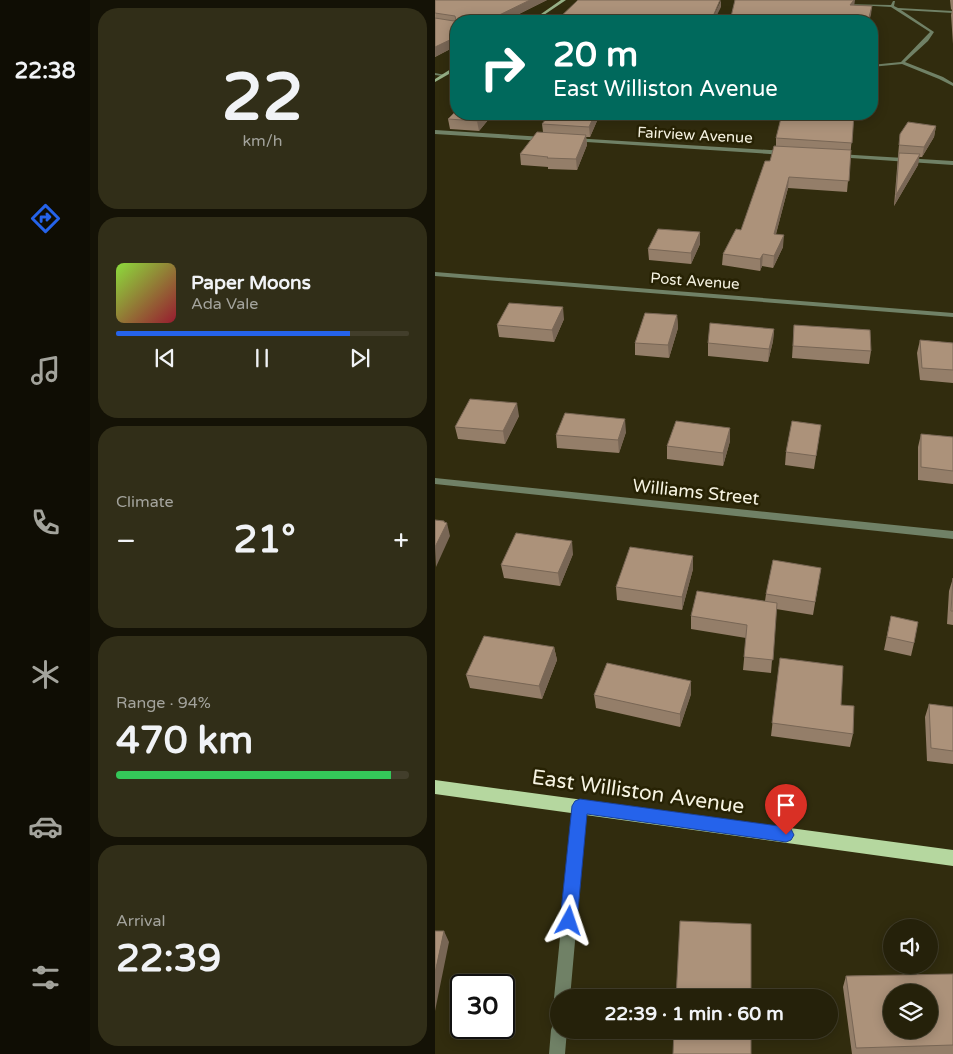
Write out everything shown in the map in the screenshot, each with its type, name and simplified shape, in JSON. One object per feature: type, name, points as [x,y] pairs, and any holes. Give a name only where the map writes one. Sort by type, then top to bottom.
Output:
[{"type":"main road","points":[[542,15],[564,0]]},
{"type":"main road","points":[[435,81],[450,71]]},
{"type":"main road","name":"East Williston Avenue","points":[[435,787],[953,858]]},
{"type":"street","points":[[894,0],[894,8]]},
{"type":"street","points":[[835,3],[953,12]]},
{"type":"street","points":[[894,8],[932,32],[927,40],[908,53],[902,63]]},
{"type":"street","points":[[878,65],[902,63],[941,78],[953,85]]},
{"type":"street","points":[[435,74],[443,75]]},
{"type":"street","points":[[435,132],[551,139]]},
{"type":"street","name":"Fairview Avenue","points":[[570,140],[796,154]]},
{"type":"street","points":[[835,156],[953,163]]},
{"type":"street","name":"Post Avenue","points":[[435,274],[953,315]]},
{"type":"street","name":"Williams Street","points":[[435,481],[953,535]]},
{"type":"street","points":[[563,989],[580,806]]},
{"type":"street","points":[[557,1054],[558,1039]]},
{"type":"building","points":[[435,0],[530,0],[499,15],[450,15],[435,13]]},
{"type":"building","points":[[578,0],[720,0],[714,15],[562,15]]},
{"type":"building","points":[[735,0],[854,0],[850,5],[872,6],[870,15],[731,15]]},
{"type":"building","points":[[435,18],[450,20],[450,40],[435,47]]},
{"type":"building","points":[[545,120],[592,120],[589,127],[542,124]]},
{"type":"building","points":[[780,120],[854,120],[852,143],[776,138]]},
{"type":"building","points":[[908,122],[936,126],[924,147],[899,145],[900,134]]},
{"type":"building","points":[[537,132],[586,135],[576,159],[547,158],[520,154]]},
{"type":"building","points":[[774,146],[851,150],[849,181],[789,177],[774,234],[784,235],[774,256],[763,254],[760,259],[723,254],[736,229],[741,230],[765,161],[770,161]]},
{"type":"building","points":[[899,153],[920,154],[896,195]]},
{"type":"building","points":[[658,229],[700,232],[691,253],[648,249]]},
{"type":"building","points":[[509,303],[563,307],[552,330],[497,325]]},
{"type":"building","points":[[645,313],[677,315],[668,345],[635,343]]},
{"type":"building","points":[[710,323],[774,329],[769,349],[708,343]]},
{"type":"building","points":[[794,325],[870,330],[871,351],[793,346]]},
{"type":"building","points":[[920,340],[953,343],[953,370],[922,368]]},
{"type":"building","points":[[470,399],[517,403],[503,431],[455,427]]},
{"type":"building","points":[[565,413],[625,419],[618,440],[556,435]]},
{"type":"building","points":[[676,421],[730,428],[723,453],[667,446]]},
{"type":"building","points":[[792,421],[821,425],[816,456],[786,452]]},
{"type":"building","points":[[921,434],[953,437],[953,471],[921,467]]},
{"type":"building","points":[[435,520],[447,523],[435,547]]},
{"type":"building","points":[[516,533],[572,541],[558,573],[501,565]]},
{"type":"building","points":[[630,547],[693,556],[682,597],[616,587]]},
{"type":"building","points":[[773,560],[821,568],[815,602],[766,594]]},
{"type":"building","points":[[953,578],[953,611],[951,611]]},
{"type":"building","points":[[697,591],[777,603],[773,660],[744,657],[747,625],[691,616]]},
{"type":"building","points":[[891,616],[918,622],[914,643],[887,637]]},
{"type":"building","points":[[484,636],[554,647],[539,686],[466,675]]},
{"type":"building","points":[[780,658],[843,666],[841,705],[854,706],[853,734],[772,723]]},
{"type":"building","points":[[607,663],[691,681],[680,714],[594,695]]},
{"type":"building","points":[[929,704],[953,707],[953,751],[931,748]]},
{"type":"building","points":[[680,921],[751,924],[751,989],[676,989]]},
{"type":"building","points":[[435,931],[444,931],[435,973]]},
{"type":"building","points":[[953,974],[953,1045],[856,1048],[846,976]]},
{"type":"building","points":[[674,1039],[751,1039],[751,1054],[673,1054]]},
{"type":"route","points":[[569,921],[580,806],[786,835]]}]
